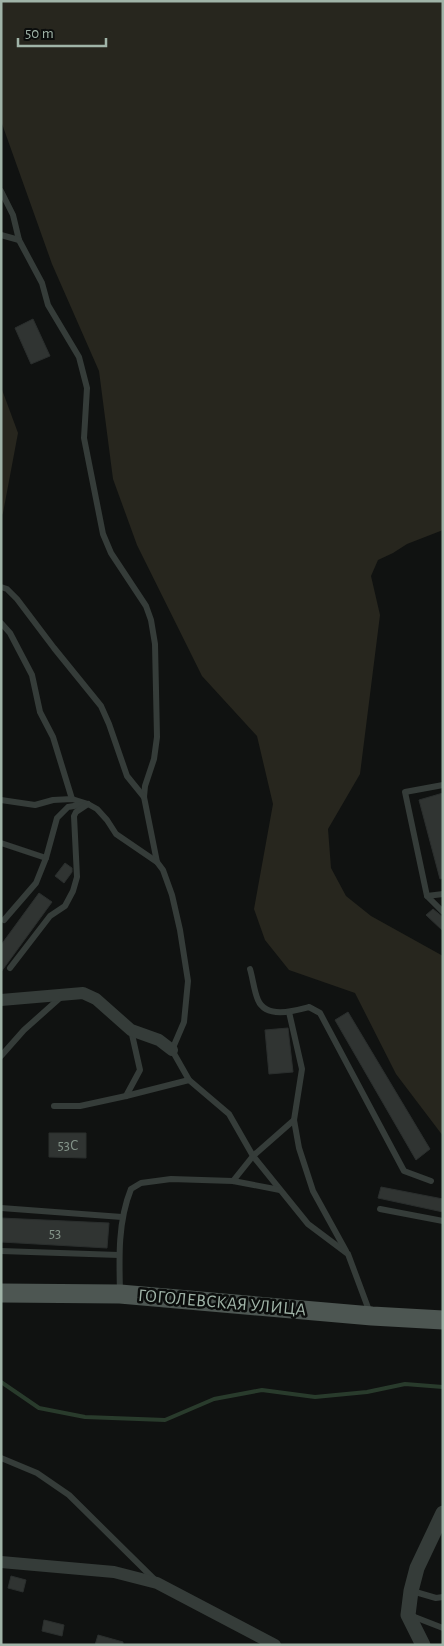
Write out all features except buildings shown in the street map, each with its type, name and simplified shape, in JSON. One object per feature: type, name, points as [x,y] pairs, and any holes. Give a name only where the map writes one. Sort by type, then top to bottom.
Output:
[{"type":"main road","name":"ГОГОЛЕВСКАЯ УЛИЦА","points":[[1,1293],[120,1294],[372,1316],[443,1320]]},
{"type":"street","points":[[1,1000],[79,993],[92,996],[131,1030],[159,1040],[172,1050]]},
{"type":"street","points":[[421,1644],[408,1615],[411,1591],[417,1568],[443,1513]]},
{"type":"street","points":[[1,1562],[114,1572],[158,1583],[275,1645]]},
{"type":"lane","points":[[1,192],[13,215],[19,240],[42,283],[48,305],[80,357],[87,388],[84,438],[103,534],[111,553],[146,606],[151,620],[155,644],[157,737],[154,759],[145,786],[144,797],[157,862]]},
{"type":"lane","points":[[1,235],[19,240]]},
{"type":"lane","points":[[1,586],[17,599],[101,706],[127,776],[144,797]]},
{"type":"lane","points":[[1,623],[10,633],[32,675],[40,712],[53,737],[72,799]]},
{"type":"lane","points":[[443,785],[405,792],[427,896],[443,912]]},
{"type":"lane","points":[[2,798],[35,805],[53,800],[72,799],[88,804],[107,820],[116,834],[157,862],[164,870],[172,894],[180,930],[188,981],[184,1022],[172,1050],[189,1080],[229,1114],[253,1156],[308,1224],[348,1254]]},
{"type":"lane","points":[[4,920],[36,883],[46,858],[56,818],[68,807],[88,804]]},
{"type":"lane","points":[[10,968],[50,916],[65,906],[73,891],[77,877],[74,816],[76,812],[88,804]]},
{"type":"lane","points":[[1,843],[46,858]]},
{"type":"lane","points":[[427,896],[443,894]]},
{"type":"lane","points":[[250,969],[259,1002],[269,1011],[289,1012],[309,1007],[320,1013],[404,1171],[430,1181]]},
{"type":"lane","points":[[1,1056],[24,1030],[64,994]]},
{"type":"lane","points":[[289,1012],[302,1070],[294,1120],[299,1148],[313,1191],[348,1254],[372,1316]]},
{"type":"lane","points":[[126,1096],[140,1070],[131,1030]]},
{"type":"lane","points":[[54,1106],[80,1106],[189,1080]]},
{"type":"lane","points":[[233,1180],[253,1156],[294,1120]]},
{"type":"lane","points":[[120,1294],[122,1217],[131,1189],[141,1183],[171,1179],[233,1180],[280,1190]]},
{"type":"lane","points":[[1,1208],[122,1217]]},
{"type":"lane","points":[[380,1209],[443,1221]]},
{"type":"lane","points":[[1,1251],[120,1255]]},
{"type":"lane","points":[[1,1458],[37,1473],[69,1494],[158,1583]]},
{"type":"lane","points":[[411,1591],[436,1598],[443,1597]]},
{"type":"lane","points":[[408,1615],[443,1628]]},
{"type":"shaded area","points":[[1,1],[443,1],[443,530],[407,544],[378,560],[371,576],[380,615],[360,774],[328,829],[331,868],[346,896],[371,916],[443,956],[443,1136],[396,1074],[355,993],[289,970],[265,940],[254,909],[273,804],[257,736],[202,676],[137,545],[113,479],[99,371],[52,264],[1,121]]},
{"type":"shaded area","points":[[1,387],[18,433],[1,517]]},
{"type":"waterway","points":[[1,1382],[39,1408],[85,1417],[165,1420],[214,1399],[262,1390],[315,1397],[367,1392],[405,1384],[443,1387]]}]
